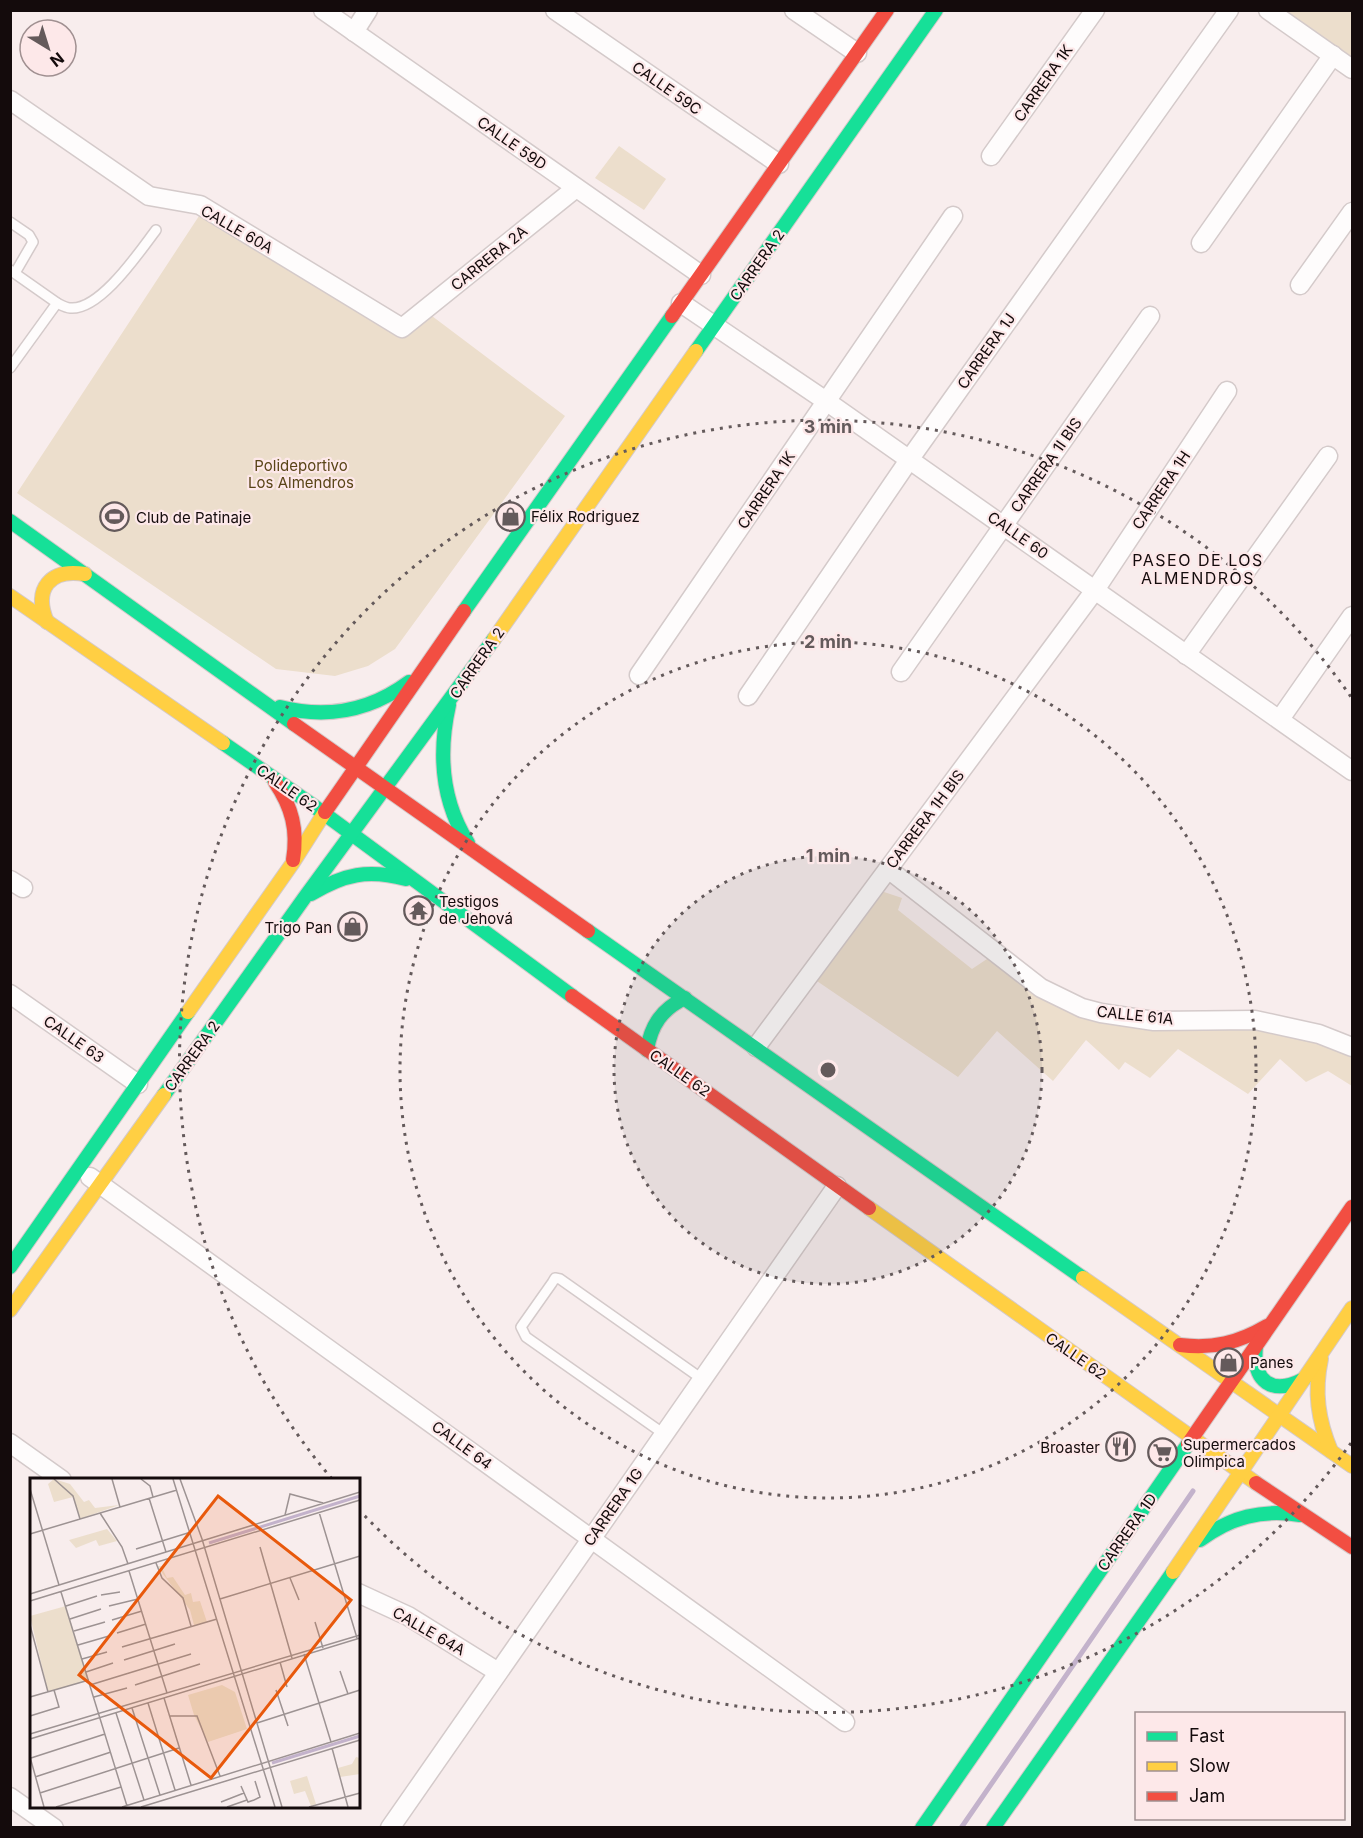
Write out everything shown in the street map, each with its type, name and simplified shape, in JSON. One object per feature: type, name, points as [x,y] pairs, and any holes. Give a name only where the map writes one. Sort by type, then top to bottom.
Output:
[{"type":"street","name":"CALLE 59D","points":[[323,10],[701,275]]},
{"type":"street","points":[[354,32],[368,10]]},
{"type":"street","name":"CALLE 59C","points":[[555,10],[778,164]]},
{"type":"street","points":[[794,10],[857,53]]},
{"type":"street","name":"CARRERA 2","points":[[10,1267],[16,1246],[79,1168],[292,864],[420,673],[566,475],[681,303],[887,10]]},
{"type":"street","name":"CARRERA 2","points":[[10,1310],[305,897],[451,699],[591,491],[714,326],[936,10]]},
{"type":"street","name":"CARRERA 1K","points":[[992,156],[1095,10]]},
{"type":"street","name":"CARRERA 1J","points":[[748,696],[909,460],[1229,10]]},
{"type":"street","points":[[1274,12],[1353,69]]},
{"type":"street","points":[[1201,243],[1333,55]]},
{"type":"street","name":"CALLE 60A","points":[[10,100],[149,196],[200,205],[402,328]]},
{"type":"street","name":"CARRERA 2A","points":[[402,328],[576,188]]},
{"type":"street","points":[[1300,285],[1353,212]]},
{"type":"street","name":"CARRERA 1K","points":[[639,675],[953,216]]},
{"type":"street","name":"CALLE 60","points":[[681,303],[826,401],[1186,656],[1353,771]]},
{"type":"street","name":"CARRERA 1I BIS","points":[[901,672],[1150,316]]},
{"type":"street","name":"CARRERA 1H","points":[[1095,590],[1227,391]]},
{"type":"street","points":[[1186,656],[1328,456]]},
{"type":"street","points":[[10,521],[385,788],[1353,1466]]},
{"type":"street","points":[[47,622],[43,615],[41,598],[48,583],[54,577],[69,571],[85,574]]},
{"type":"street","name":"CARRERA 1H BIS","points":[[756,1047],[1095,590]]},
{"type":"street","name":"CALLE 62","points":[[10,596],[324,814],[647,1050],[1150,1409],[1304,1516],[1353,1546]]},
{"type":"street","points":[[1280,719],[1353,616]]},
{"type":"street","points":[[269,704],[292,711],[315,714],[338,713],[361,708],[383,699],[420,673]]},
{"type":"street","points":[[451,699],[443,738],[444,777],[453,815],[461,833],[472,848]]},
{"type":"street","points":[[268,775],[288,800],[295,821],[296,842],[292,864]]},
{"type":"street","name":"CALLE 61A","points":[[888,869],[1041,988],[1082,1008],[1101,1013],[1154,1020],[1255,1020],[1319,1034],[1353,1047]]},
{"type":"street","points":[[305,897],[337,879],[372,872],[390,874],[423,888]]},
{"type":"street","name":"CALLE 63","points":[[10,994],[138,1084]]},
{"type":"street","points":[[647,1050],[652,1027],[658,1017],[666,1009],[685,998]]},
{"type":"street","name":"CALLE 64","points":[[79,1168],[845,1722]]},
{"type":"street","name":"CARRERA 1G","points":[[390,1827],[837,1186]]},
{"type":"street","name":"CARRERA 1D","points":[[922,1827],[1353,1207]]},
{"type":"street","points":[[16,1246],[43,1264]]},
{"type":"street","points":[[993,1827],[1190,1548],[1353,1308]]},
{"type":"street","points":[[1180,1345],[1212,1348],[1228,1346],[1244,1340],[1272,1322]]},
{"type":"street","points":[[1256,1346],[1253,1357],[1255,1369],[1261,1379],[1283,1388],[1294,1386],[1304,1379]]},
{"type":"street","points":[[1324,1350],[1316,1384],[1316,1402],[1321,1429],[1331,1451]]},
{"type":"street","points":[[1150,1409],[1161,1430]]},
{"type":"street","points":[[10,1443],[62,1478]]},
{"type":"street","points":[[1163,1480],[1165,1455]]},
{"type":"street","points":[[1190,1548],[1226,1523],[1250,1514],[1277,1512],[1304,1516]]},
{"type":"street","name":"CALLE 64A","points":[[360,1594],[408,1616],[498,1672]]},
{"type":"street","points":[[10,1797],[54,1827]]},
{"type":"lane","points":[[10,222],[29,235],[33,242],[13,272],[69,309],[97,298],[122,276],[156,230]]},
{"type":"lane","points":[[10,368],[57,303]]},
{"type":"lane","points":[[664,1434],[526,1337],[521,1327],[539,1300],[555,1278],[560,1279],[702,1379]]},
{"type":"green space","points":[[1280,11],[1352,11],[1352,69]]},
{"type":"green space","points":[[619,146],[666,179],[644,210],[595,178]]},
{"type":"green space","name":"Polideportivo Los Almendros","points":[[199,216],[402,328],[428,313],[565,416],[395,649],[368,666],[335,676],[276,669],[17,493]]},
{"type":"green space","points":[[878,890],[902,898],[898,910],[972,969],[996,953],[1101,1013],[1255,1020],[1352,1047],[1352,1086],[1328,1071],[1306,1082],[1280,1059],[1248,1094],[1178,1049],[1150,1078],[1125,1062],[1119,1070],[1086,1040],[1053,1081],[997,1031],[958,1077],[811,977]]},
{"type":"waterway","points":[[961,1828],[1193,1491]]},
{"type":"traffic: fast","points":[[696,351],[936,10]]},
{"type":"traffic: fast","points":[[464,611],[672,316]]},
{"type":"traffic: fast","points":[[10,521],[294,724]]},
{"type":"traffic: fast","points":[[164,1095],[305,897],[494,639]]},
{"type":"traffic: fast","points":[[280,707],[314,712],[348,710],[379,700],[409,682]]},
{"type":"traffic: fast","points":[[449,705],[444,741],[444,776],[452,810],[468,843]]},
{"type":"traffic: fast","points":[[223,743],[311,804],[572,996]]},
{"type":"traffic: fast","points":[[311,894],[334,882],[357,875],[380,874],[406,879]]},
{"type":"traffic: fast","points":[[588,931],[1083,1278]]},
{"type":"traffic: fast","points":[[647,1050],[651,1033],[659,1019],[670,1007],[685,998]]},
{"type":"traffic: fast","points":[[10,1267],[188,1012]]},
{"type":"traffic: fast","points":[[1256,1346],[1257,1369],[1266,1382],[1274,1386],[1282,1386],[1304,1379]]},
{"type":"traffic: fast","points":[[922,1828],[1188,1444]]},
{"type":"traffic: fast","points":[[1200,1540],[1235,1520],[1260,1514],[1300,1515]]},
{"type":"traffic: fast","points":[[993,1828],[1173,1572]]},
{"type":"traffic: slow","points":[[494,639],[696,351]]},
{"type":"traffic: slow","points":[[47,622],[42,600],[48,583],[62,574],[85,574]]},
{"type":"traffic: slow","points":[[10,596],[223,743]]},
{"type":"traffic: slow","points":[[188,1012],[292,864],[325,812]]},
{"type":"traffic: slow","points":[[10,1310],[164,1095]]},
{"type":"traffic: slow","points":[[869,1208],[1256,1483]]},
{"type":"traffic: slow","points":[[1083,1278],[1352,1466]]},
{"type":"traffic: slow","points":[[1173,1572],[1352,1308]]},
{"type":"traffic: slow","points":[[1321,1359],[1318,1406],[1331,1451]]},
{"type":"traffic: jam","points":[[672,316],[887,10]]},
{"type":"traffic: jam","points":[[325,812],[464,611]]},
{"type":"traffic: jam","points":[[294,724],[588,931]]},
{"type":"traffic: jam","points":[[275,782],[286,801],[292,819],[295,839],[293,860]]},
{"type":"traffic: jam","points":[[572,996],[869,1208]]},
{"type":"traffic: jam","points":[[1188,1444],[1352,1207]]},
{"type":"traffic: jam","points":[[1180,1345],[1203,1346],[1235,1341],[1267,1326]]},
{"type":"traffic: jam","points":[[1256,1483],[1352,1547]]},
{"type":"place","name":"Félix Rodriguez","points":[[510,516]]},
{"type":"place","name":"Club de Patinaje","points":[[115,517]]},
{"type":"place","name":"Testigos de Jehová","points":[[418,910]]},
{"type":"place","name":"Trigo Pan","points":[[353,927]]},
{"type":"place","name":"Panes","points":[[1229,1362]]},
{"type":"place","name":"Broaster","points":[[1121,1447]]},
{"type":"place","name":"Supermercados Olimpica","points":[[1162,1453]]},
{"type":"district","name":"PASEO DE LOS ALMENDROS","points":[[1198,569]]}]
